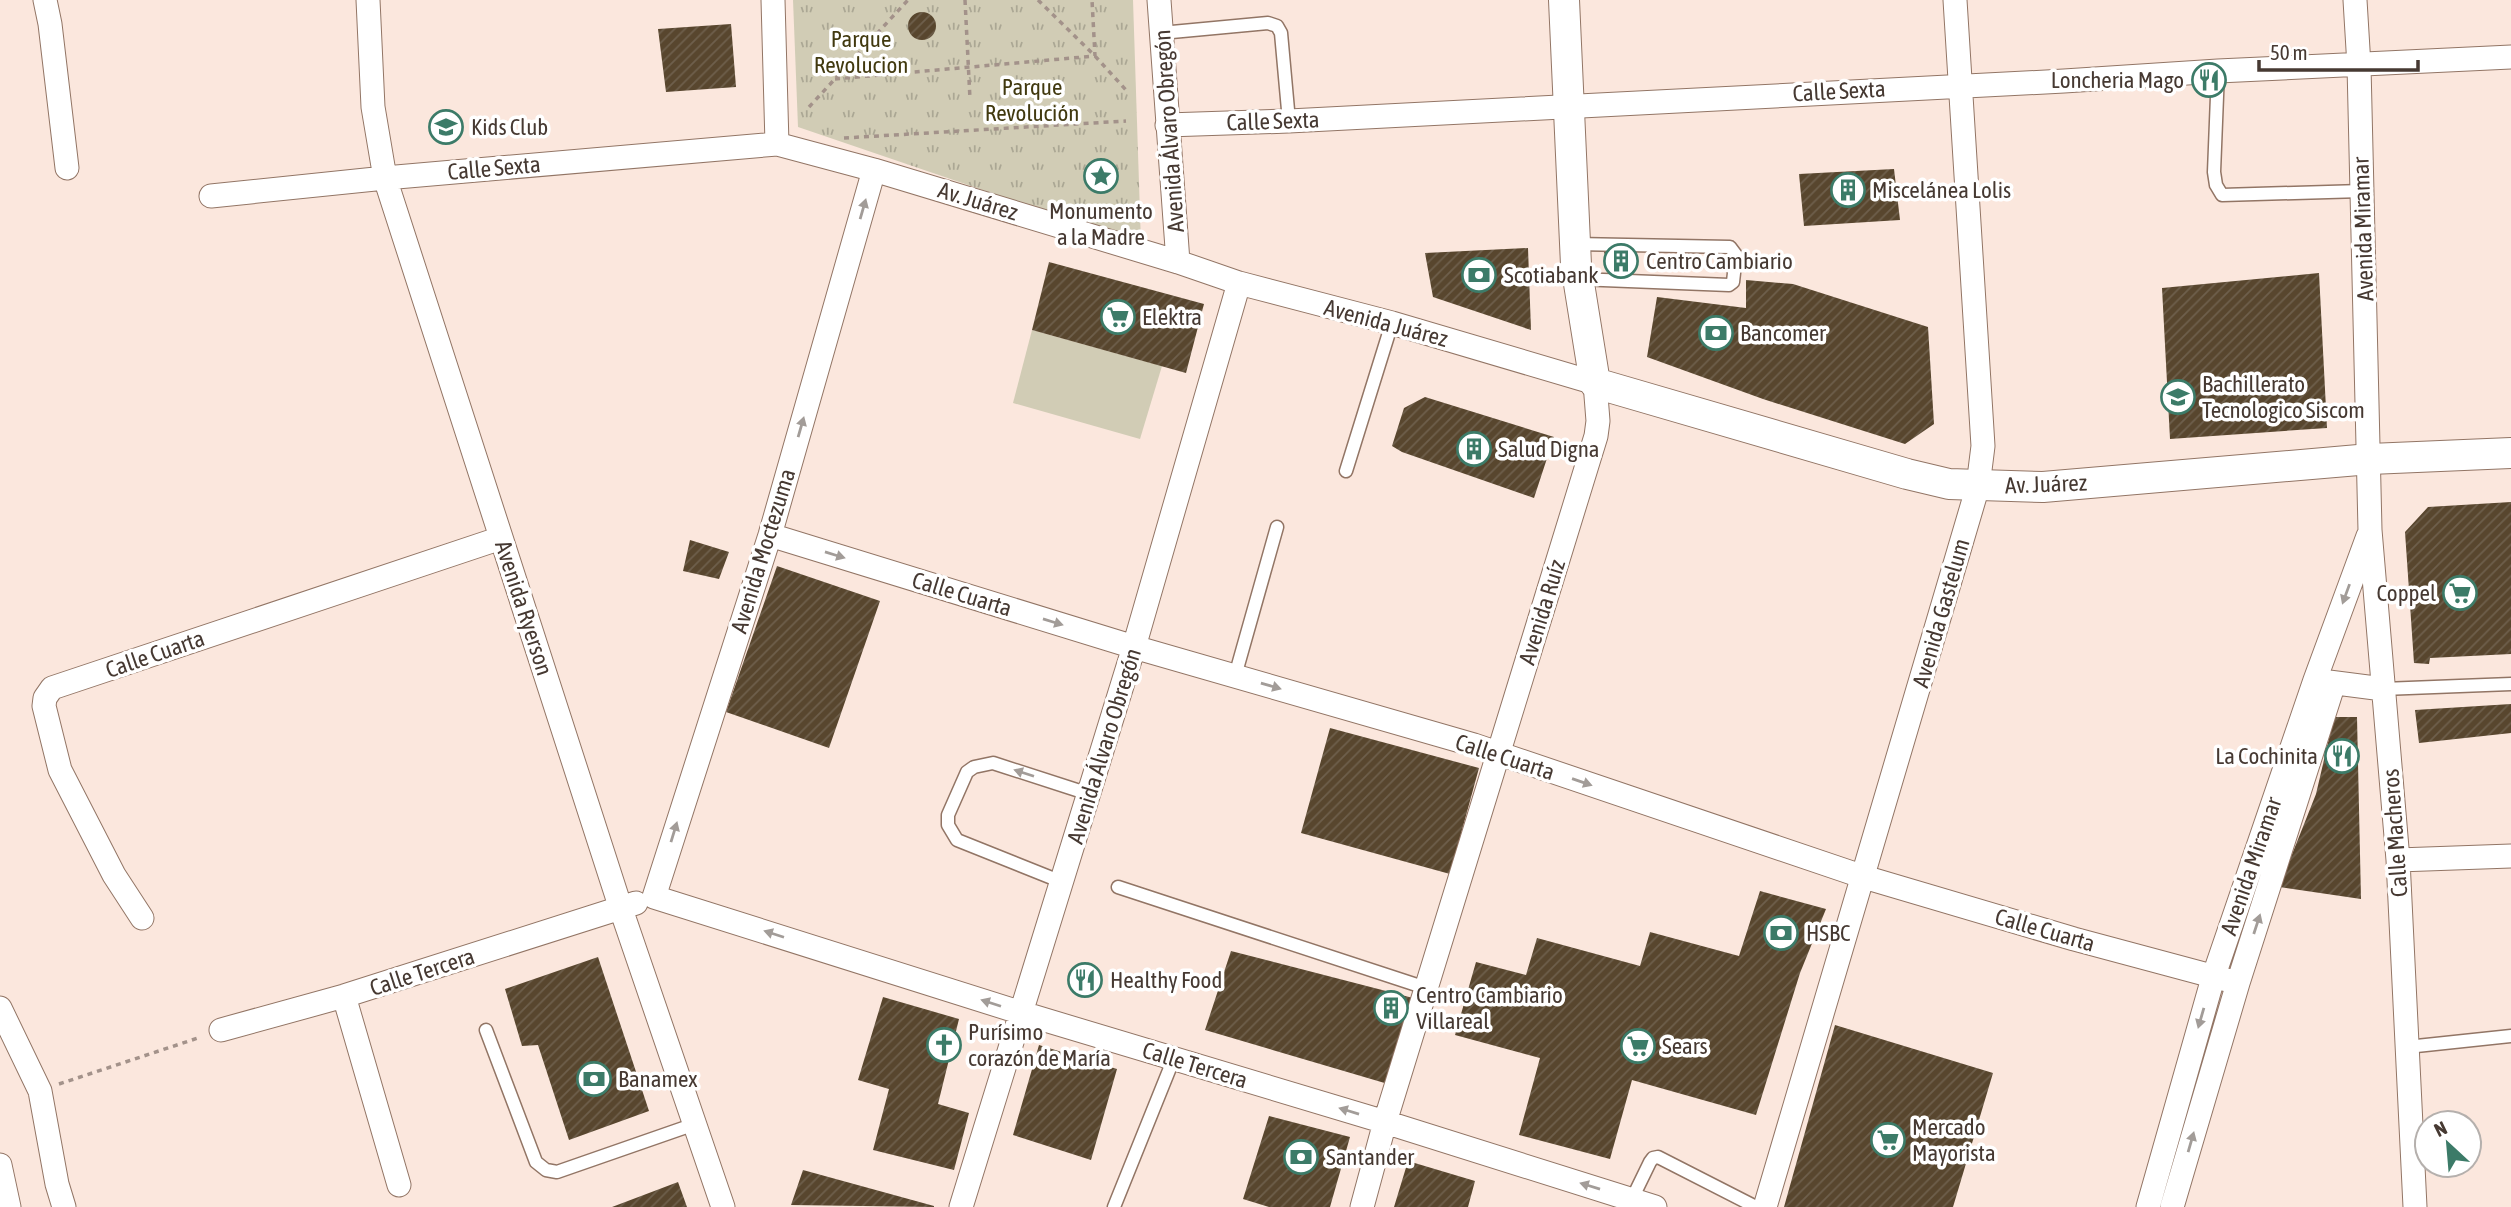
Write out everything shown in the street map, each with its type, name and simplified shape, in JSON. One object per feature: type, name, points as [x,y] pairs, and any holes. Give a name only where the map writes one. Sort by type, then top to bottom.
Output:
[{"type":"street","points":[[45,0],[67,169]]},
{"type":"street","name":"Avenida Ryerson","points":[[368,0],[373,107],[385,178],[621,909],[723,1207]]},
{"type":"street","points":[[773,0],[778,144]]},
{"type":"street","name":"Avenida Álvaro Obregón","points":[[1159,0],[1178,262]]},
{"type":"street","name":"Avenida Ruíz","points":[[1362,1207],[1385,1122],[1596,436],[1598,421],[1595,383],[1575,244],[1564,0]]},
{"type":"street","name":"Avenida Gastelum","points":[[1765,1207],[1978,486],[1983,446],[1955,0]]},
{"type":"street","name":"Avenida Miramar","points":[[2355,0],[2370,459]]},
{"type":"street","name":"Calle Sexta","points":[[1167,125],[1289,121],[2511,57]]},
{"type":"street","name":"Calle Sexta","points":[[211,196],[778,144]]},
{"type":"street","name":"Av. Juárez","points":[[778,144],[874,170],[1178,262]]},
{"type":"street","name":"Avenida Moctezuma","points":[[654,897],[770,535],[874,170]]},
{"type":"street","name":"Avenida Juárez","points":[[1178,262],[1239,283],[1392,323],[1595,383]]},
{"type":"street","name":"Avenida Álvaro Obregón","points":[[961,1207],[1134,647],[1239,283]]},
{"type":"street","name":"Av. Juárez","points":[[1595,383],[1949,484],[2043,487],[2370,459],[2511,453]]},
{"type":"street","name":"Calle Macheros","points":[[2370,459],[2370,530],[2398,860],[2415,1207]]},
{"type":"street","name":"Avenida Miramar","points":[[2172,1207],[2370,530]]},
{"type":"street","name":"Calle Cuarta","points":[[770,535],[1134,647],[1497,754],[1864,877],[2238,983]]},
{"type":"street","name":"Calle Cuarta","points":[[142,918],[114,874],[60,769],[44,706],[45,698],[52,688],[501,538]]},
{"type":"street","points":[[2325,681],[2384,689]]},
{"type":"street","name":"Avenida Miramar","points":[[2148,1207],[2213,978],[2325,681]]},
{"type":"street","points":[[2398,860],[2511,856]]},
{"type":"street","points":[[621,909],[654,897]]},
{"type":"street","name":"Calle Tercera","points":[[654,897],[1655,1207]]},
{"type":"street","name":"Calle Tercera","points":[[221,1030],[344,996],[621,909]]},
{"type":"street","points":[[344,996],[399,1185]]},
{"type":"street","points":[[0,1008],[40,1091],[57,1184],[64,1207]]},
{"type":"street","points":[[0,1165],[9,1207]]},
{"type":"lane","points":[[1161,33],[1268,23],[1277,26],[1281,33],[1289,121]]},
{"type":"lane","points":[[2218,71],[2214,172],[2216,185],[2222,195],[2362,191]]},
{"type":"lane","points":[[1575,244],[1730,247],[1736,256],[1733,282],[1729,285],[1578,279]]},
{"type":"lane","points":[[1346,471],[1392,323]]},
{"type":"lane","points":[[1235,676],[1277,527]]},
{"type":"lane","points":[[2384,689],[2511,684]]},
{"type":"lane","points":[[1062,882],[957,840],[948,825],[948,815],[967,772],[984,764],[1002,765],[1089,794]]},
{"type":"lane","points":[[1118,887],[1426,988]]},
{"type":"lane","points":[[486,1030],[536,1162],[546,1170],[556,1172],[695,1124]]},
{"type":"lane","points":[[2407,1047],[2511,1036]]},
{"type":"lane","points":[[1114,1207],[1174,1058]]},
{"type":"lane","points":[[1632,1199],[1650,1162],[1658,1157],[1756,1207]]},
{"type":"path","points":[[809,107],[908,0]]},
{"type":"path","points":[[965,0],[971,99]]},
{"type":"path","points":[[1038,0],[1126,90]]},
{"type":"path","points":[[1091,0],[1095,56]]},
{"type":"path","points":[[835,79],[1095,56]]},
{"type":"path","points":[[841,138],[1126,121]]},
{"type":"path","points":[[40,1091],[221,1030]]},
{"type":"green space","name":"Parque Revolución","points":[[793,0],[1133,0],[1141,244],[798,127]]},
{"type":"green space","points":[[1032,330],[1162,366],[1140,439],[1013,403]]},
{"type":"building","points":[[922,12],[932,16],[936,26],[932,36],[922,40],[912,36],[908,26],[912,16]]},
{"type":"building","points":[[731,24],[736,87],[666,92],[658,29]]},
{"type":"building","name":"Miscelánea Lolis","points":[[1894,169],[1900,220],[1804,226],[1799,174]]},
{"type":"building","name":"Scotiabank","points":[[1528,248],[1531,330],[1433,297],[1425,253]]},
{"type":"building","name":"Centro Cambiario","points":[[1634,250],[1636,270],[1610,273],[1604,252]]},
{"type":"building","name":"Elektra","points":[[1049,262],[1204,304],[1186,373],[1032,330]]},
{"type":"building","points":[[2319,273],[2327,428],[2170,439],[2162,288]]},
{"type":"building","points":[[1746,280],[1793,284],[1928,327],[1934,424],[1905,444],[1763,399],[1647,357],[1657,297],[1746,308]]},
{"type":"building","name":"Salud Digna","points":[[1425,397],[1554,437],[1534,498],[1402,452],[1392,446],[1404,408]]},
{"type":"building","name":"Coppel","points":[[2511,502],[2511,654],[2430,658],[2429,664],[2414,663],[2405,532],[2428,507]]},
{"type":"building","points":[[690,540],[729,552],[719,579],[683,571]]},
{"type":"building","points":[[777,566],[880,601],[829,748],[726,712]]},
{"type":"building","points":[[2511,704],[2511,733],[2419,743],[2415,710]]},
{"type":"building","points":[[2334,717],[2357,717],[2361,899],[2279,887],[2316,794]]},
{"type":"building","points":[[1330,728],[1479,768],[1450,874],[1301,833]]},
{"type":"building","name":"Sears","points":[[1760,891],[1826,909],[1800,973],[1756,1115],[1632,1080],[1610,1159],[1519,1135],[1540,1058],[1455,1035],[1476,962],[1526,975],[1537,938],[1640,966],[1650,932],[1739,956]]},
{"type":"building","points":[[1231,951],[1413,998],[1388,1084],[1205,1030]]},
{"type":"building","name":"Banamex","points":[[598,957],[649,1111],[569,1140],[538,1045],[522,1046],[505,989]]},
{"type":"building","points":[[883,997],[959,1019],[938,1104],[969,1113],[954,1170],[873,1150],[889,1089],[858,1080]]},
{"type":"building","name":"Mercado Mayorista","points":[[1835,1025],[1993,1073],[1953,1207],[1784,1207]]},
{"type":"building","points":[[1039,1045],[1117,1069],[1091,1160],[1013,1135]]},
{"type":"building","name":"Santander","points":[[1269,1116],[1350,1137],[1330,1207],[1269,1207],[1243,1199]]},
{"type":"building","name":"Santander","points":[[1408,1161],[1475,1181],[1468,1207],[1394,1207]]},
{"type":"building","points":[[803,1170],[934,1206],[934,1207],[791,1205]]},
{"type":"building","points":[[678,1182],[687,1207],[612,1207]]},
{"type":"place","name":"Loncheria Mago","points":[[2209,80]]},
{"type":"place","name":"Kids Club","points":[[446,127]]},
{"type":"place","name":"Monumento a la Madre","points":[[1101,176]]},
{"type":"place","name":"Miscelánea Lolis","points":[[1848,190]]},
{"type":"place","name":"Centro Cambiario","points":[[1621,261]]},
{"type":"place","name":"Scotiabank","points":[[1479,275]]},
{"type":"place","name":"Elektra","points":[[1118,317]]},
{"type":"place","name":"Bancomer","points":[[1716,333]]},
{"type":"place","name":"Bachillerato Tecnologico Siscom","points":[[2178,397]]},
{"type":"place","name":"Salud Digna","points":[[1474,449]]},
{"type":"place","name":"Coppel","points":[[2460,593]]},
{"type":"place","name":"La Cochinita","points":[[2342,756]]},
{"type":"place","name":"HSBC","points":[[1781,933]]},
{"type":"place","name":"Healthy Food","points":[[1085,980]]},
{"type":"place","name":"Centro Cambiario Villareal","points":[[1391,1008]]},
{"type":"place","name":"Purísimo corazón de María","points":[[944,1045]]},
{"type":"place","name":"Sears","points":[[1638,1046]]},
{"type":"place","name":"Banamex","points":[[594,1079]]},
{"type":"place","name":"Mercado Mayorista","points":[[1888,1140]]},
{"type":"place","name":"Santander","points":[[1301,1157]]},
{"type":"park label","name":"Parque Revolucion","points":[[861,52]]}]
